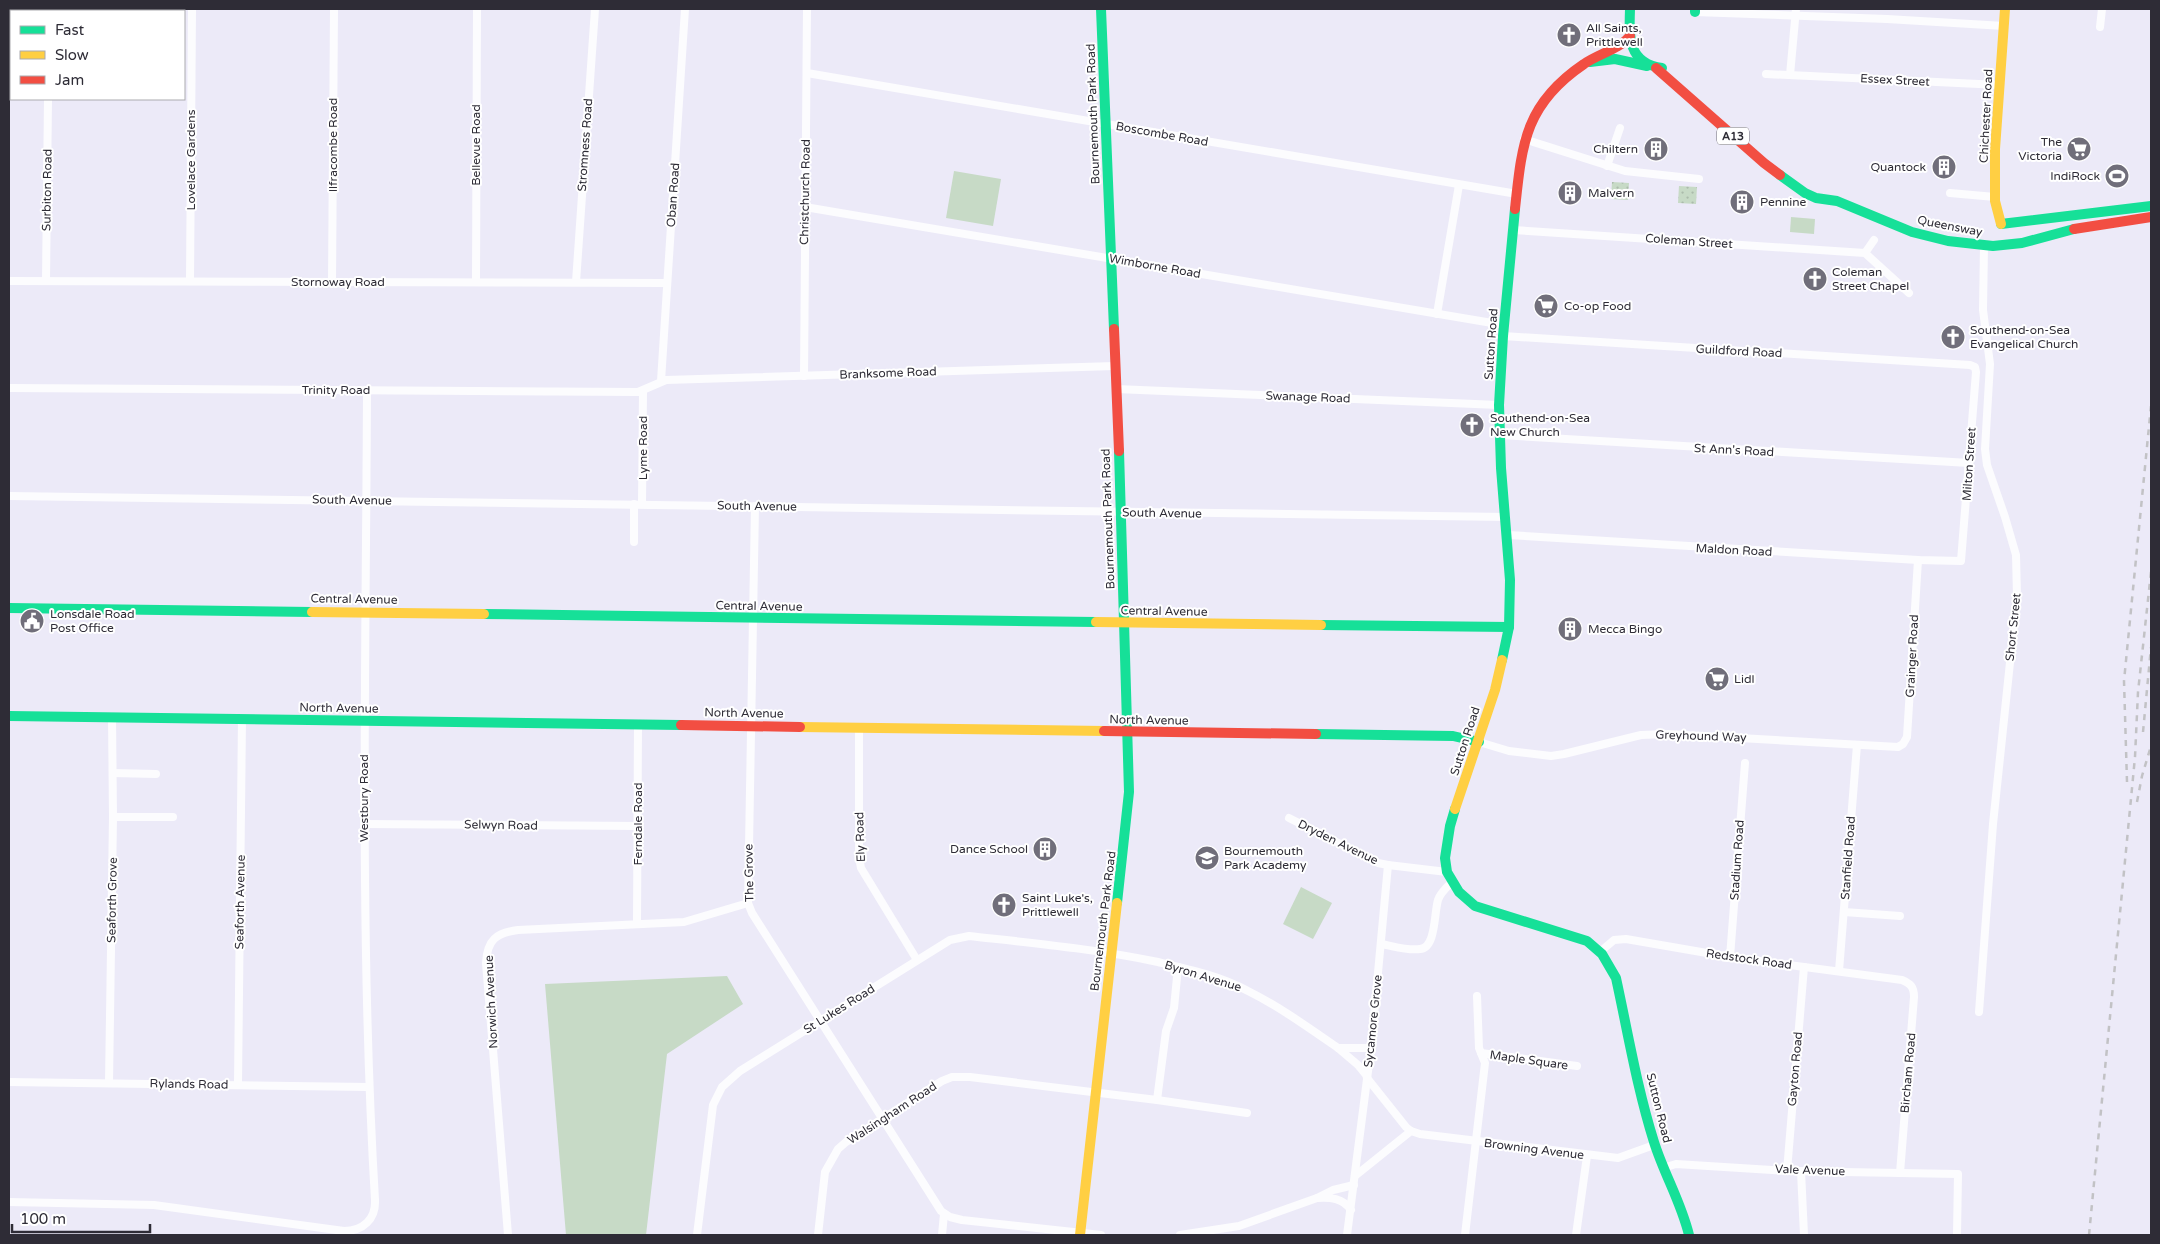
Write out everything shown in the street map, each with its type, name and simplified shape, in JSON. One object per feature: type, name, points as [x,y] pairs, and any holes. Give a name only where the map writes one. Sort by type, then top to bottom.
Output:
[{"type":"street","name":"Lovelace Gardens","points":[[190,281],[192,9]]},
{"type":"street","name":"Ilfracombe Road","points":[[332,282],[334,9]]},
{"type":"street","name":"Bellevue Road","points":[[476,282],[477,9]]},
{"type":"street","name":"Stromness Road","points":[[576,282],[594,9]]},
{"type":"street","name":"Oban Road","points":[[662,381],[684,9]]},
{"type":"street","name":"Christchurch Road","points":[[804,376],[807,9]]},
{"type":"street","name":"Bournemouth Park Road","points":[[1080,1234],[1129,797],[1121,512],[1102,9]]},
{"type":"street","points":[[1630,9],[1630,36],[1634,52],[1639,60],[1656,68]]},
{"type":"street","name":"Chichester Road","points":[[2001,224],[1995,197],[1995,149],[2005,9]]},
{"type":"street","points":[[2100,26],[2102,9]]},
{"type":"street","points":[[1695,10],[1796,12],[2004,26]]},
{"type":"street","points":[[1790,75],[1796,12]]},
{"type":"street","name":"Sutton Road","points":[[1630,36],[1626,41],[1597,55],[1575,70],[1556,87],[1532,119],[1520,152],[1503,336],[1499,406],[1499,435],[1510,580],[1508,627],[1502,665],[1447,838],[1445,860],[1447,872],[1452,882],[1459,892],[1475,906],[1580,937],[1593,944],[1610,962],[1616,978],[1646,1118],[1654,1145],[1677,1196],[1690,1235]]},
{"type":"street","name":"Sutton Road","points":[[1587,63],[1614,59],[1656,68]]},
{"type":"street","name":"Queensway","points":[[1656,68],[1781,177],[1816,198],[1837,201],[1912,232],[1948,242],[1984,246],[2022,243],[2083,227],[2151,217]]},
{"type":"street","name":"Boscombe Road","points":[[807,73],[1517,194]]},
{"type":"street","name":"Essex Street","points":[[1766,74],[2000,85]]},
{"type":"street","name":"Surbiton Road","points":[[46,281],[48,100]]},
{"type":"street","points":[[1607,166],[1620,128]]},
{"type":"street","points":[[1524,139],[1625,171],[1699,179]]},
{"type":"street","points":[[1437,314],[1459,185]]},
{"type":"street","points":[[1950,192],[1995,197]]},
{"type":"street","name":"Queensway","points":[[2001,224],[2151,206]]},
{"type":"street","name":"Wimborne Road","points":[[805,207],[1504,325]]},
{"type":"street","name":"Coleman Street","points":[[1514,230],[1865,253]]},
{"type":"street","points":[[1874,240],[1865,253],[1910,293]]},
{"type":"street","name":"Short Street","points":[[1979,1012],[1993,824],[2018,574],[2016,555],[2006,518],[1987,465],[1985,450],[1990,364],[1983,310],[1984,246]]},
{"type":"street","name":"Stornoway Road","points":[[9,281],[668,283]]},
{"type":"street","name":"Guildford Road","points":[[1503,336],[1970,365],[1975,367]]},
{"type":"street","name":"Branksome Road","points":[[662,381],[1115,366]]},
{"type":"street","name":"Milton Street","points":[[1961,561],[1975,367]]},
{"type":"street","name":"Trinity Road","points":[[9,388],[643,391],[662,381]]},
{"type":"street","name":"Swanage Road","points":[[1116,389],[1499,406]]},
{"type":"street","name":"Westbury Road","points":[[9,1202],[154,1205],[344,1231],[351,1231],[366,1225],[374,1214],[376,1206],[368,1087],[364,824],[367,391]]},
{"type":"street","name":"Lyme Road","points":[[642,504],[643,391]]},
{"type":"street","name":"St Ann's Road","points":[[1499,435],[1969,464]]},
{"type":"street","name":"South Avenue","points":[[9,496],[1506,517]]},
{"type":"street","points":[[634,504],[634,542]]},
{"type":"street","name":"The Grove","points":[[755,506],[748,902],[752,913],[937,1207],[944,1214]]},
{"type":"street","name":"Maldon Road","points":[[1508,536],[1961,561]]},
{"type":"street","name":"Grainger Road","points":[[1898,747],[1903,744],[1907,737],[1918,560]]},
{"type":"street","name":"Central Avenue","points":[[9,608],[753,619],[1508,627]]},
{"type":"street","name":"North Avenue","points":[[9,716],[1453,736],[1478,742]]},
{"type":"street","name":"Seaforth Grove","points":[[109,1083],[113,817],[112,717]]},
{"type":"street","name":"Seaforth Avenue","points":[[238,1084],[242,719]]},
{"type":"street","name":"Ferndale Road","points":[[637,924],[638,724]]},
{"type":"street","name":"Ely Road","points":[[859,728],[859,857],[861,868],[917,960]]},
{"type":"street","name":"Greyhound Way","points":[[1478,742],[1510,751],[1551,756],[1641,735],[1668,734],[1898,747]]},
{"type":"street","name":"Stanfield Road","points":[[1839,971],[1857,745]]},
{"type":"street","name":"Stadium Road","points":[[1730,957],[1745,764]]},
{"type":"street","points":[[113,773],[156,774]]},
{"type":"street","points":[[113,817],[174,817]]},
{"type":"street","name":"Dryden Avenue","points":[[1289,818],[1378,863],[1388,865]]},
{"type":"street","name":"Selwyn Road","points":[[364,824],[638,826]]},
{"type":"street","points":[[1388,865],[1447,872]]},
{"type":"street","name":"Sycamore Grove","points":[[1347,1235],[1371,1048],[1388,865]]},
{"type":"street","points":[[1381,944],[1419,950],[1426,948],[1431,942],[1437,902],[1452,882]]},
{"type":"street","name":"Norwich Avenue","points":[[508,1235],[486,963],[487,952],[491,942],[499,935],[508,932],[694,920],[748,902]]},
{"type":"street","points":[[1844,912],[1900,916]]},
{"type":"street","name":"St Lukes Road","points":[[697,1235],[711,1114],[717,1094],[740,1071],[950,940],[969,936],[1111,953]]},
{"type":"street","name":"Redstock Road","points":[[1600,951],[1614,940],[1626,939],[1730,957],[1902,980]]},
{"type":"street","name":"Byron Avenue","points":[[1111,953],[1212,976],[1247,990],[1286,1012],[1338,1048],[1358,1065],[1367,1077]]},
{"type":"street","points":[[1157,1100],[1166,1031],[1174,1008],[1178,967]]},
{"type":"street","name":"Gayton Road","points":[[1787,1171],[1804,967]]},
{"type":"street","name":"Bircham Road","points":[[1900,1173],[1914,997],[1914,989],[1909,983],[1902,980]]},
{"type":"street","name":"Maple Square","points":[[1465,1235],[1485,1063],[1479,1048],[1477,996]]},
{"type":"street","points":[[1338,1048],[1371,1048]]},
{"type":"street","name":"Maple Square","points":[[1481,1053],[1577,1066]]},
{"type":"street","name":"Walsingham Road","points":[[818,1235],[826,1172],[832,1157],[846,1142],[942,1081],[952,1077],[1157,1100],[1247,1114]]},
{"type":"street","points":[[1355,1176],[1411,1131],[1367,1077]]},
{"type":"street","name":"Rylands Road","points":[[9,1082],[368,1087]]},
{"type":"street","name":"Browning Avenue","points":[[1411,1131],[1420,1134],[1587,1156],[1618,1158],[1654,1145]]},
{"type":"street","points":[[1576,1235],[1587,1156]]},
{"type":"street","name":"Vale Avenue","points":[[1663,1168],[1676,1164],[1787,1171],[1958,1174],[1957,1235]]},
{"type":"street","points":[[1801,1171],[1804,1235]]},
{"type":"street","points":[[1180,1235],[1217,1233],[1266,1218],[1333,1190],[1354,1185]]},
{"type":"street","points":[[1317,1198],[1338,1199],[1348,1205],[1351,1210]]},
{"type":"street","points":[[942,1235],[944,1214],[962,1220],[1101,1235]]},
{"type":"green space","points":[[954,171],[1001,179],[993,226],[946,218]]},
{"type":"green space","points":[[1612,182],[1629,183],[1628,200],[1611,199]]},
{"type":"green space","points":[[1679,186],[1697,187],[1696,204],[1678,203]]},
{"type":"green space","points":[[1791,217],[1815,219],[1814,234],[1790,232]]},
{"type":"green space","points":[[1301,887],[1332,903],[1313,939],[1283,924]]},
{"type":"green space","points":[[727,976],[743,1004],[667,1054],[646,1235],[566,1235],[545,984]]},
{"type":"railway","points":[[2127,782],[2124,681],[2151,406]]},
{"type":"railway","points":[[2089,1235],[2135,757],[2138,692],[2151,572]]},
{"type":"railway","points":[[2143,732],[2151,647]]},
{"type":"railway","points":[[2137,802],[2151,746]]},
{"type":"traffic: fast","points":[[1101,9],[1114,329]]},
{"type":"traffic: fast","points":[[1630,9],[1631,39],[1637,55],[1643,61],[1662,68]]},
{"type":"traffic: fast","points":[[1590,62],[1615,59],[1647,66]]},
{"type":"traffic: fast","points":[[1780,175],[1805,193],[1816,198],[1837,201],[1912,232],[1948,241],[1993,246],[2022,243],[2074,229]]},
{"type":"traffic: fast","points":[[2001,224],[2151,206]]},
{"type":"traffic: fast","points":[[1502,660],[1509,627],[1510,580],[1501,468],[1499,405],[1503,336],[1515,209]]},
{"type":"traffic: fast","points":[[1117,903],[1129,792],[1119,451]]},
{"type":"traffic: fast","points":[[9,608],[312,612]]},
{"type":"traffic: fast","points":[[484,614],[1096,622]]},
{"type":"traffic: fast","points":[[1321,625],[1509,627]]},
{"type":"traffic: fast","points":[[9,716],[681,725]]},
{"type":"traffic: fast","points":[[1316,734],[1453,736],[1479,742]]},
{"type":"traffic: fast","points":[[1455,809],[1445,858],[1447,872],[1459,892],[1475,906],[1587,941],[1602,954],[1616,978],[1648,1122],[1658,1154],[1682,1211],[1689,1235]]},
{"type":"traffic: slow","points":[[2001,224],[1995,201],[1995,149],[2005,9]]},
{"type":"traffic: slow","points":[[312,612],[484,614]]},
{"type":"traffic: slow","points":[[1096,622],[1321,625]]},
{"type":"traffic: slow","points":[[1455,809],[1495,690],[1502,660]]},
{"type":"traffic: slow","points":[[800,727],[1104,731]]},
{"type":"traffic: slow","points":[[1080,1235],[1117,903]]},
{"type":"traffic: jam","points":[[1515,209],[1524,145],[1538,110],[1549,94],[1564,79],[1590,60],[1626,41],[1630,36]]},
{"type":"traffic: jam","points":[[1656,68],[1780,175]]},
{"type":"traffic: jam","points":[[2074,229],[2151,217]]},
{"type":"traffic: jam","points":[[1114,329],[1119,451]]},
{"type":"traffic: jam","points":[[681,725],[800,727]]},
{"type":"traffic: jam","points":[[1104,731],[1316,734]]},
{"type":"place","name":"All Saints, Prittlewell","points":[[1569,35]]},
{"type":"place","name":"Chiltern","points":[[1656,149]]},
{"type":"place","name":"The Victoria","points":[[2079,149]]},
{"type":"place","name":"Quantock","points":[[1944,167]]},
{"type":"place","name":"IndiRock","points":[[2117,176]]},
{"type":"place","name":"Malvern","points":[[1570,193]]},
{"type":"place","name":"Pennine","points":[[1742,202]]},
{"type":"place","name":"Coleman Street Chapel","points":[[1815,279]]},
{"type":"place","name":"Co-op Food","points":[[1546,306]]},
{"type":"place","name":"Southend-on-Sea Evangelical Church","points":[[1953,337]]},
{"type":"place","name":"Southend-on-Sea New Church","points":[[1472,425]]},
{"type":"place","name":"Lonsdale Road Post Office","points":[[32,621]]},
{"type":"place","name":"Mecca Bingo","points":[[1570,629]]},
{"type":"place","name":"Lidl","points":[[1717,679]]},
{"type":"place","name":"Dance School","points":[[1045,849]]},
{"type":"place","name":"Bournemouth Park Academy","points":[[1207,858]]},
{"type":"place","name":"Saint Luke's, Prittlewell","points":[[1004,905]]}]
